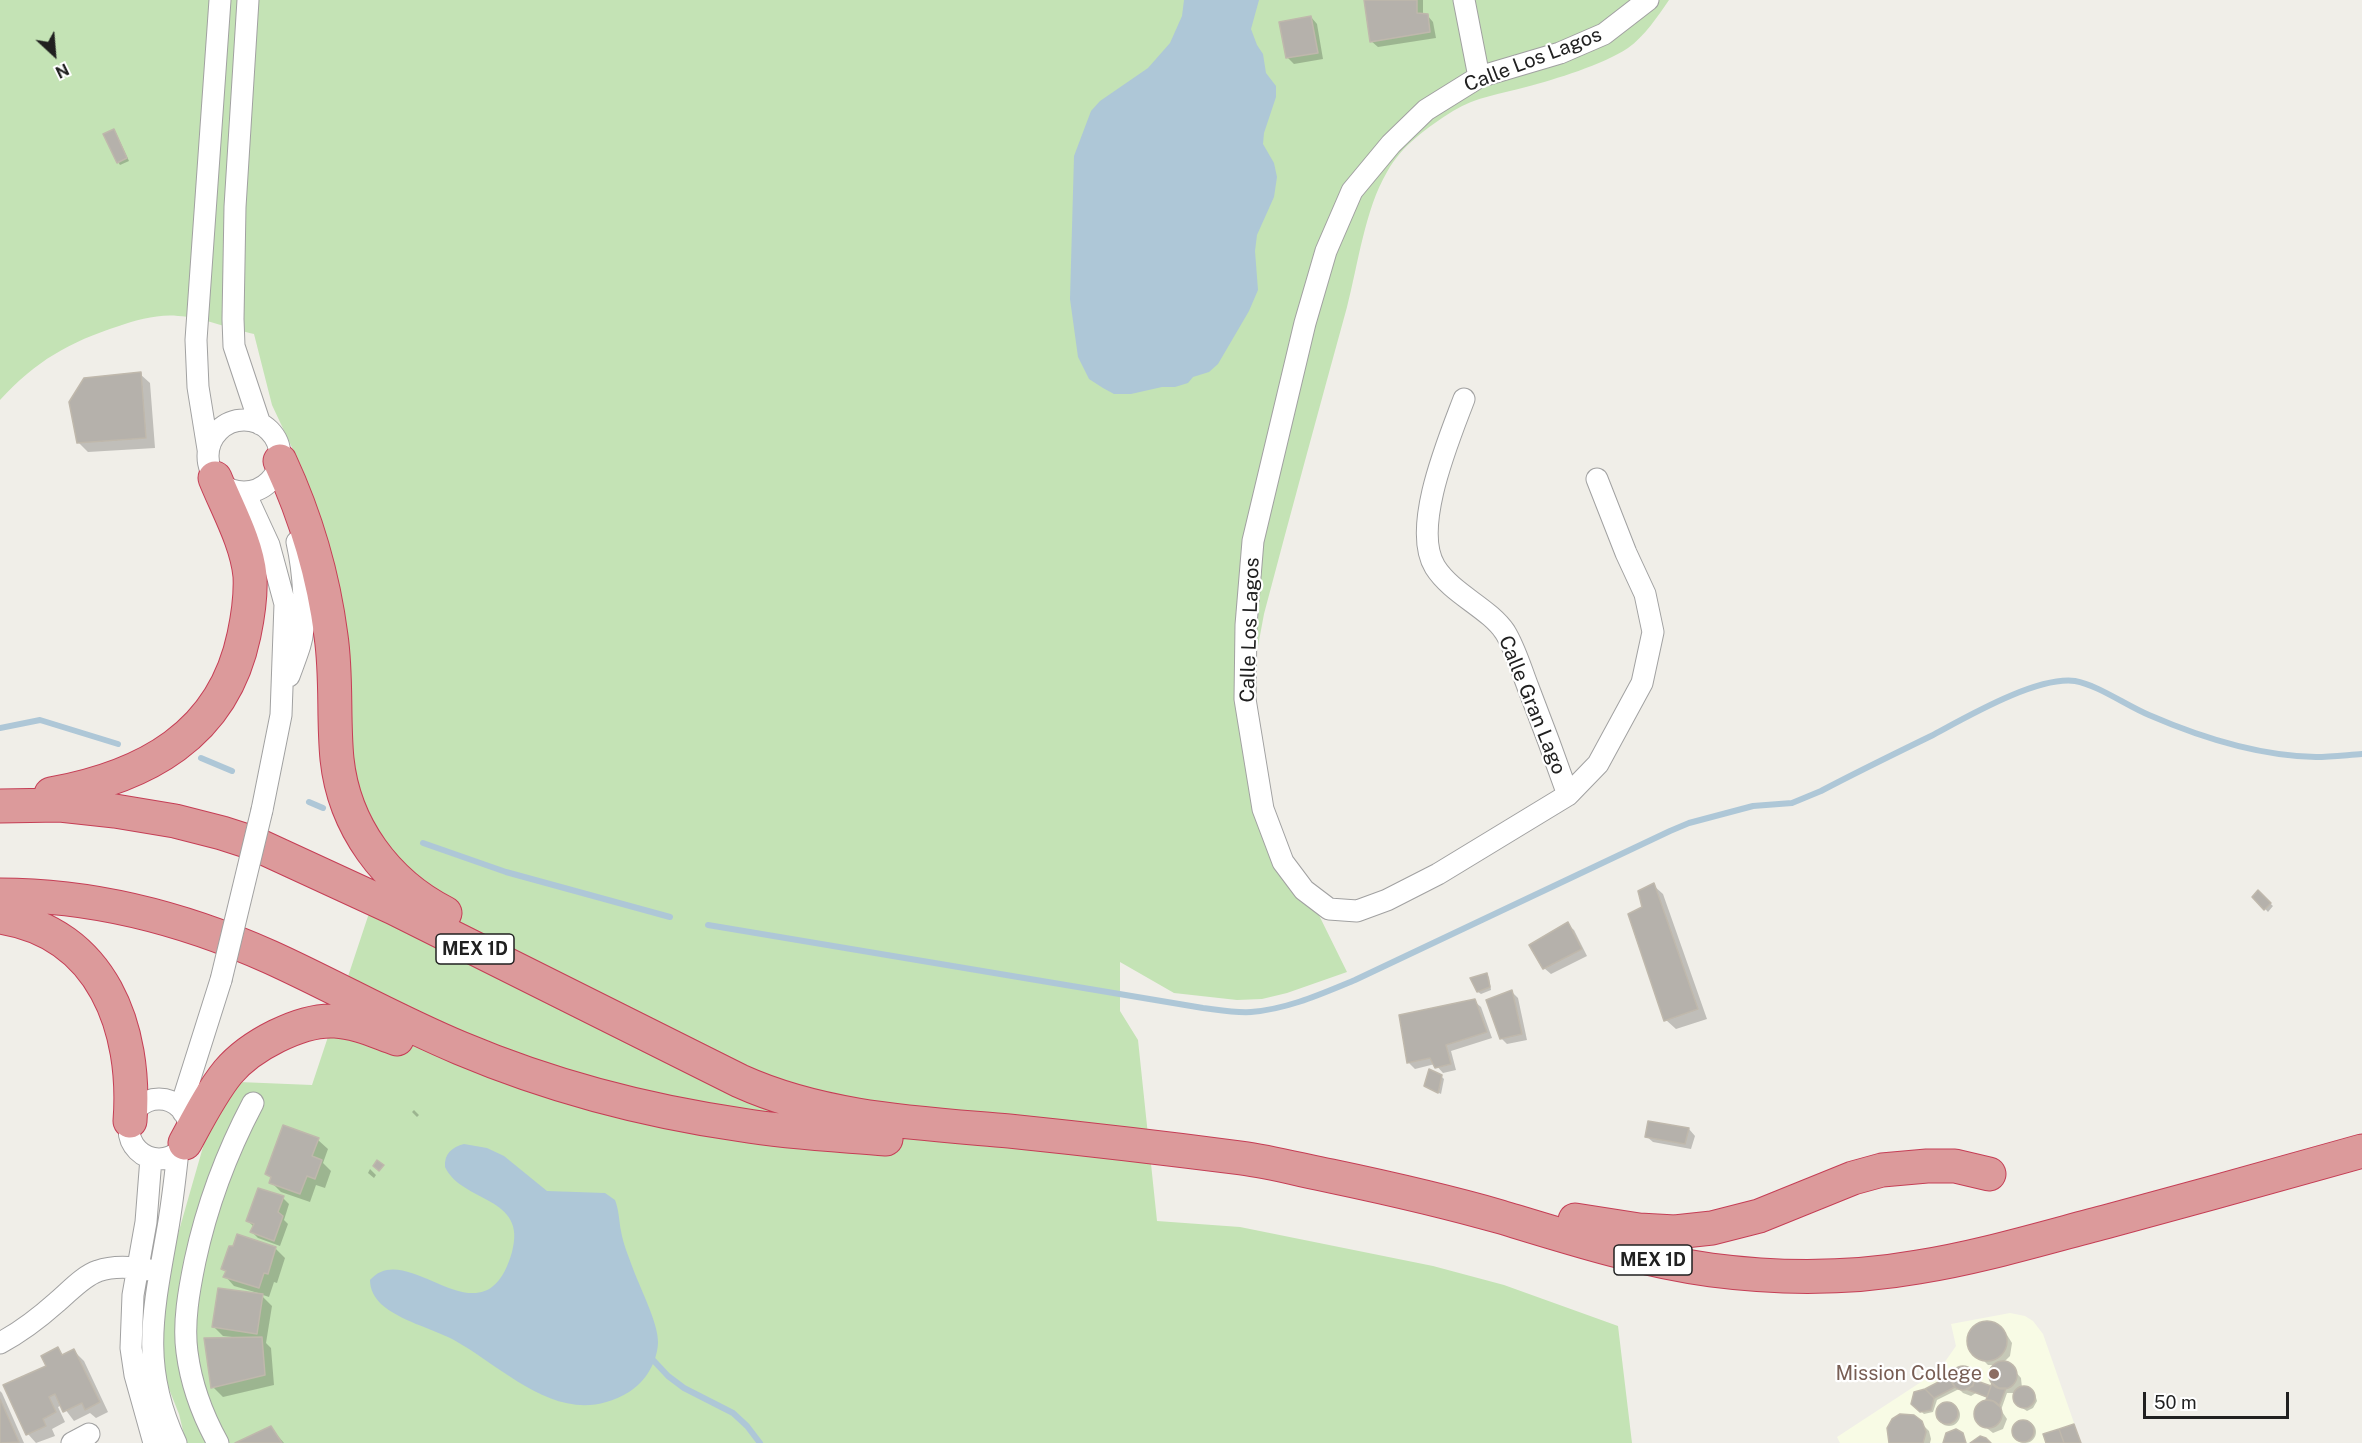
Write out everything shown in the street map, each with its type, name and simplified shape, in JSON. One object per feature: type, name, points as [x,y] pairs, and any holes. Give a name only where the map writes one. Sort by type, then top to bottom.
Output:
[{"type":"highway","points":[[0,805],[90,786],[141,767],[183,741],[200,724],[226,690],[240,655],[247,622],[250,575],[246,555],[212,463]]},
{"type":"highway","points":[[276,470],[294,492],[312,541],[325,596],[334,663],[336,739],[341,779],[347,801],[361,833],[385,869],[415,895],[440,910],[674,1031],[749,1067],[812,1092],[947,1135]]},
{"type":"highway","name":"MEX 1D","points":[[0,805],[60,805],[115,811],[175,821],[222,833],[293,861],[394,908],[765,1093],[947,1135],[1251,1176],[1406,1209],[1678,1275],[1749,1283],[1836,1286],[1885,1282],[1963,1269],[2362,1162]]},
{"type":"highway","name":"MEX 1D","points":[[0,895],[35,896],[110,905],[200,928],[271,957],[460,1048],[540,1078],[615,1100],[682,1115],[745,1126],[1114,1141],[1254,1159],[1408,1192],[1576,1241],[1713,1270],[1791,1276],[1874,1274],[1916,1268],[1988,1253],[2362,1151]]},
{"type":"highway","points":[[0,917],[37,928],[60,941],[79,956],[105,988],[118,1015],[127,1045],[136,1112]]},
{"type":"highway","points":[[182,1135],[229,1071],[258,1047],[289,1030],[309,1024],[335,1021],[363,1027],[485,1075],[568,1104],[687,1133],[803,1147],[863,1148],[947,1135]]},
{"type":"highway","points":[[1500,1217],[1580,1220],[1639,1230],[1675,1232],[1746,1221],[1853,1178],[1882,1170],[1955,1166],[1989,1174]]},
{"type":"street","points":[[220,0],[195,340],[198,387],[212,463],[223,486],[233,491],[245,492],[260,489],[276,470]]},
{"type":"street","points":[[248,0],[235,207],[234,346],[260,424]]},
{"type":"street","points":[[1464,0],[1479,77]]},
{"type":"street","name":"Calle Los Lagos","points":[[1597,479],[1645,594],[1653,632],[1642,683],[1598,764],[1568,795],[1438,874],[1387,900],[1357,910],[1329,909],[1304,890],[1283,862],[1263,809],[1245,699],[1246,625],[1253,541],[1305,323],[1329,241],[1352,191],[1391,144],[1426,110],[1479,77],[1560,53],[1604,34],[1648,0]]},
{"type":"street","points":[[206,205],[235,207]]},
{"type":"street","name":"Calle Gran Lago","points":[[1464,399],[1441,462],[1428,517],[1428,544],[1434,566],[1463,597],[1486,612],[1504,632],[1529,689],[1568,795]]},
{"type":"street","points":[[212,463],[219,430],[228,424],[238,421],[260,424],[269,430],[276,440],[276,470],[293,524],[303,584],[301,643],[283,693]]},
{"type":"street","points":[[154,1443],[135,1375],[153,1316],[168,1231],[182,1135],[183,1100],[221,980],[273,764],[283,693],[285,604],[269,545],[245,492]]},
{"type":"street","points":[[136,1112],[153,1100],[165,1100],[175,1104],[182,1135],[169,1157],[150,1158],[132,1143],[129,1133],[136,1112],[173,1084],[187,1070],[197,1054]]},
{"type":"street","points":[[218,1443],[202,1409],[187,1352],[188,1307],[203,1226],[229,1150],[253,1103]]},
{"type":"street","points":[[150,1158],[146,1222],[131,1320],[176,1443]]},
{"type":"street","points":[[0,1343],[35,1321],[96,1271],[109,1268],[138,1268],[159,1272]]},
{"type":"street","points":[[141,1350],[187,1352]]},
{"type":"shaded area","name":"Mission College","points":[[2010,1313],[2025,1316],[2033,1321],[2043,1334],[2081,1443],[1840,1443],[1837,1437],[1942,1366],[1956,1346],[1951,1324]]},
{"type":"green space","points":[[0,0],[1669,0],[1640,38],[1617,54],[1565,76],[1470,102],[1434,123],[1416,137],[1393,162],[1373,203],[1264,614],[1255,662],[1256,715],[1278,832],[1347,972],[1287,993],[1262,999],[1237,1000],[1174,993],[1120,962],[1120,1011],[1138,1040],[1157,1221],[1240,1227],[1433,1266],[1504,1285],[1618,1326],[1632,1443],[186,1443],[179,1414],[161,1369],[159,1343],[170,1262],[207,1133],[217,1111],[239,1082],[312,1085],[387,859],[352,770],[314,519],[303,471],[272,405],[254,334],[187,317],[163,316],[140,320],[101,332],[54,354],[27,374],[0,400]]},
{"type":"water","points":[[1184,0],[1259,0],[1251,29],[1263,54],[1266,73],[1276,86],[1276,97],[1264,133],[1263,144],[1274,163],[1277,177],[1274,197],[1257,235],[1255,251],[1258,290],[1249,311],[1218,364],[1209,372],[1193,377],[1188,383],[1175,387],[1162,387],[1131,394],[1114,394],[1089,379],[1078,357],[1070,299],[1074,156],[1091,111],[1100,101],[1148,68],[1170,43],[1182,16]]},
{"type":"water","points":[[464,1144],[487,1148],[504,1156],[547,1191],[605,1193],[615,1200],[624,1244],[652,1316],[658,1343],[653,1365],[635,1388],[605,1403],[582,1405],[559,1401],[537,1393],[516,1381],[454,1340],[397,1315],[376,1299],[370,1280],[386,1270],[404,1271],[465,1292],[483,1292],[499,1280],[512,1252],[514,1234],[511,1220],[491,1202],[453,1179],[445,1167],[446,1158],[450,1152]]},
{"type":"building","points":[[1364,0],[1417,0],[1417,13],[1428,14],[1430,32],[1370,42]]},
{"type":"building","points":[[1311,16],[1318,53],[1286,58],[1279,22]]},
{"type":"building","points":[[114,129],[127,158],[117,163],[103,134]]},
{"type":"building","points":[[141,372],[146,438],[77,443],[69,402],[84,378]]},
{"type":"building","points":[[1654,883],[1698,1009],[1664,1021],[1628,914],[1642,907],[1638,891]]},
{"type":"building","points":[[2258,890],[2271,903],[2264,910],[2252,897]]},
{"type":"building","points":[[1568,922],[1582,949],[1543,969],[1529,945]]},
{"type":"building","points":[[1487,973],[1490,987],[1477,992],[1470,978]]},
{"type":"building","points":[[1512,990],[1522,1034],[1500,1039],[1486,1000]]},
{"type":"building","points":[[1475,999],[1487,1032],[1446,1045],[1451,1064],[1435,1068],[1430,1058],[1407,1063],[1399,1015]]},
{"type":"building","points":[[1429,1069],[1442,1075],[1438,1093],[1424,1086]]},
{"type":"building","points":[[1648,1121],[1689,1128],[1685,1144],[1645,1137]]},
{"type":"building","points":[[283,1125],[319,1138],[312,1156],[322,1160],[315,1179],[307,1176],[300,1194],[269,1183],[271,1177],[265,1174]]},
{"type":"building","points":[[377,1160],[384,1165],[379,1171],[373,1166]]},
{"type":"building","points":[[258,1188],[284,1196],[278,1212],[283,1216],[274,1241],[250,1232],[254,1224],[246,1221]]},
{"type":"building","points":[[237,1234],[276,1247],[268,1274],[264,1273],[259,1288],[223,1277],[226,1271],[221,1269],[229,1246],[233,1246]]},
{"type":"building","points":[[218,1288],[263,1294],[257,1334],[212,1327]]},
{"type":"building","points":[[1987,1321],[2001,1327],[2007,1341],[2001,1355],[1987,1361],[1973,1355],[1967,1341],[1973,1327]]},
{"type":"building","points":[[262,1337],[265,1375],[211,1388],[204,1338]]},
{"type":"building","points":[[58,1347],[62,1355],[74,1349],[100,1402],[85,1410],[82,1403],[63,1412],[55,1394],[49,1397],[56,1412],[43,1419],[46,1426],[26,1435],[3,1385],[46,1366],[41,1356]]},
{"type":"building","points":[[2003,1361],[2013,1365],[2017,1375],[2013,1385],[2003,1389],[1993,1385],[1989,1375],[1993,1365]]},
{"type":"building","points":[[1963,1366],[1971,1370],[1975,1378],[1971,1386],[1963,1390],[1955,1386],[1951,1378],[1955,1370]]},
{"type":"building","points":[[1952,1375],[1951,1379],[1955,1387],[1934,1398],[1925,1389]]},
{"type":"building","points":[[1974,1380],[1991,1386],[1987,1397],[1966,1389],[1973,1386]]},
{"type":"building","points":[[1992,1383],[1999,1388],[2006,1388],[1999,1406],[1993,1401],[1986,1400]]},
{"type":"building","points":[[2020,1386],[2028,1386],[2035,1393],[2035,1401],[2028,1408],[2020,1408],[2013,1401],[2013,1393]]},
{"type":"building","points":[[1925,1389],[1934,1398],[1931,1410],[1920,1412],[1911,1404],[1914,1392]]},
{"type":"building","points":[[0,1399],[19,1442],[0,1443]]},
{"type":"building","points":[[1988,1400],[1998,1404],[2002,1414],[1998,1424],[1988,1428],[1978,1424],[1974,1414],[1978,1404]]},
{"type":"building","points":[[1943,1402],[1951,1402],[1958,1409],[1958,1417],[1951,1424],[1943,1424],[1936,1417],[1936,1409]]},
{"type":"building","points":[[1900,1414],[1914,1415],[1922,1421],[1926,1432],[1923,1443],[1889,1443],[1887,1428],[1892,1419]]},
{"type":"building","points":[[2019,1420],[2027,1420],[2034,1427],[2034,1435],[2027,1442],[2019,1442],[2012,1435],[2012,1427]]},
{"type":"building","points":[[2074,1424],[2081,1443],[2064,1443],[2059,1429]]},
{"type":"building","points":[[271,1426],[282,1443],[235,1443]]},
{"type":"building","points":[[1956,1429],[1963,1433],[1966,1443],[1943,1443],[1946,1433]]},
{"type":"building","points":[[2059,1429],[2064,1443],[2046,1443],[2043,1434]]},
{"type":"building","points":[[1980,1436],[1986,1438],[1991,1443],[1970,1443]]},
{"type":"waterway","points":[[708,925],[1203,1008],[1251,1012],[1291,1004],[1355,980],[1689,823],[1753,806],[1792,803],[1821,791],[1981,709],[2021,691],[2041,685],[2059,681],[2084,683],[2169,723],[2210,738],[2252,749],[2294,756],[2362,754]]},
{"type":"waterway","points":[[0,728],[40,720],[118,744]]},
{"type":"waterway","points":[[201,758],[232,771]]},
{"type":"waterway","points":[[309,802],[323,808]]},
{"type":"waterway","points":[[423,843],[506,872],[670,917]]},
{"type":"waterway","points":[[654,1361],[684,1388],[733,1413],[760,1443]]},
{"type":"place","name":"Mission College","points":[[1994,1374]]}]
